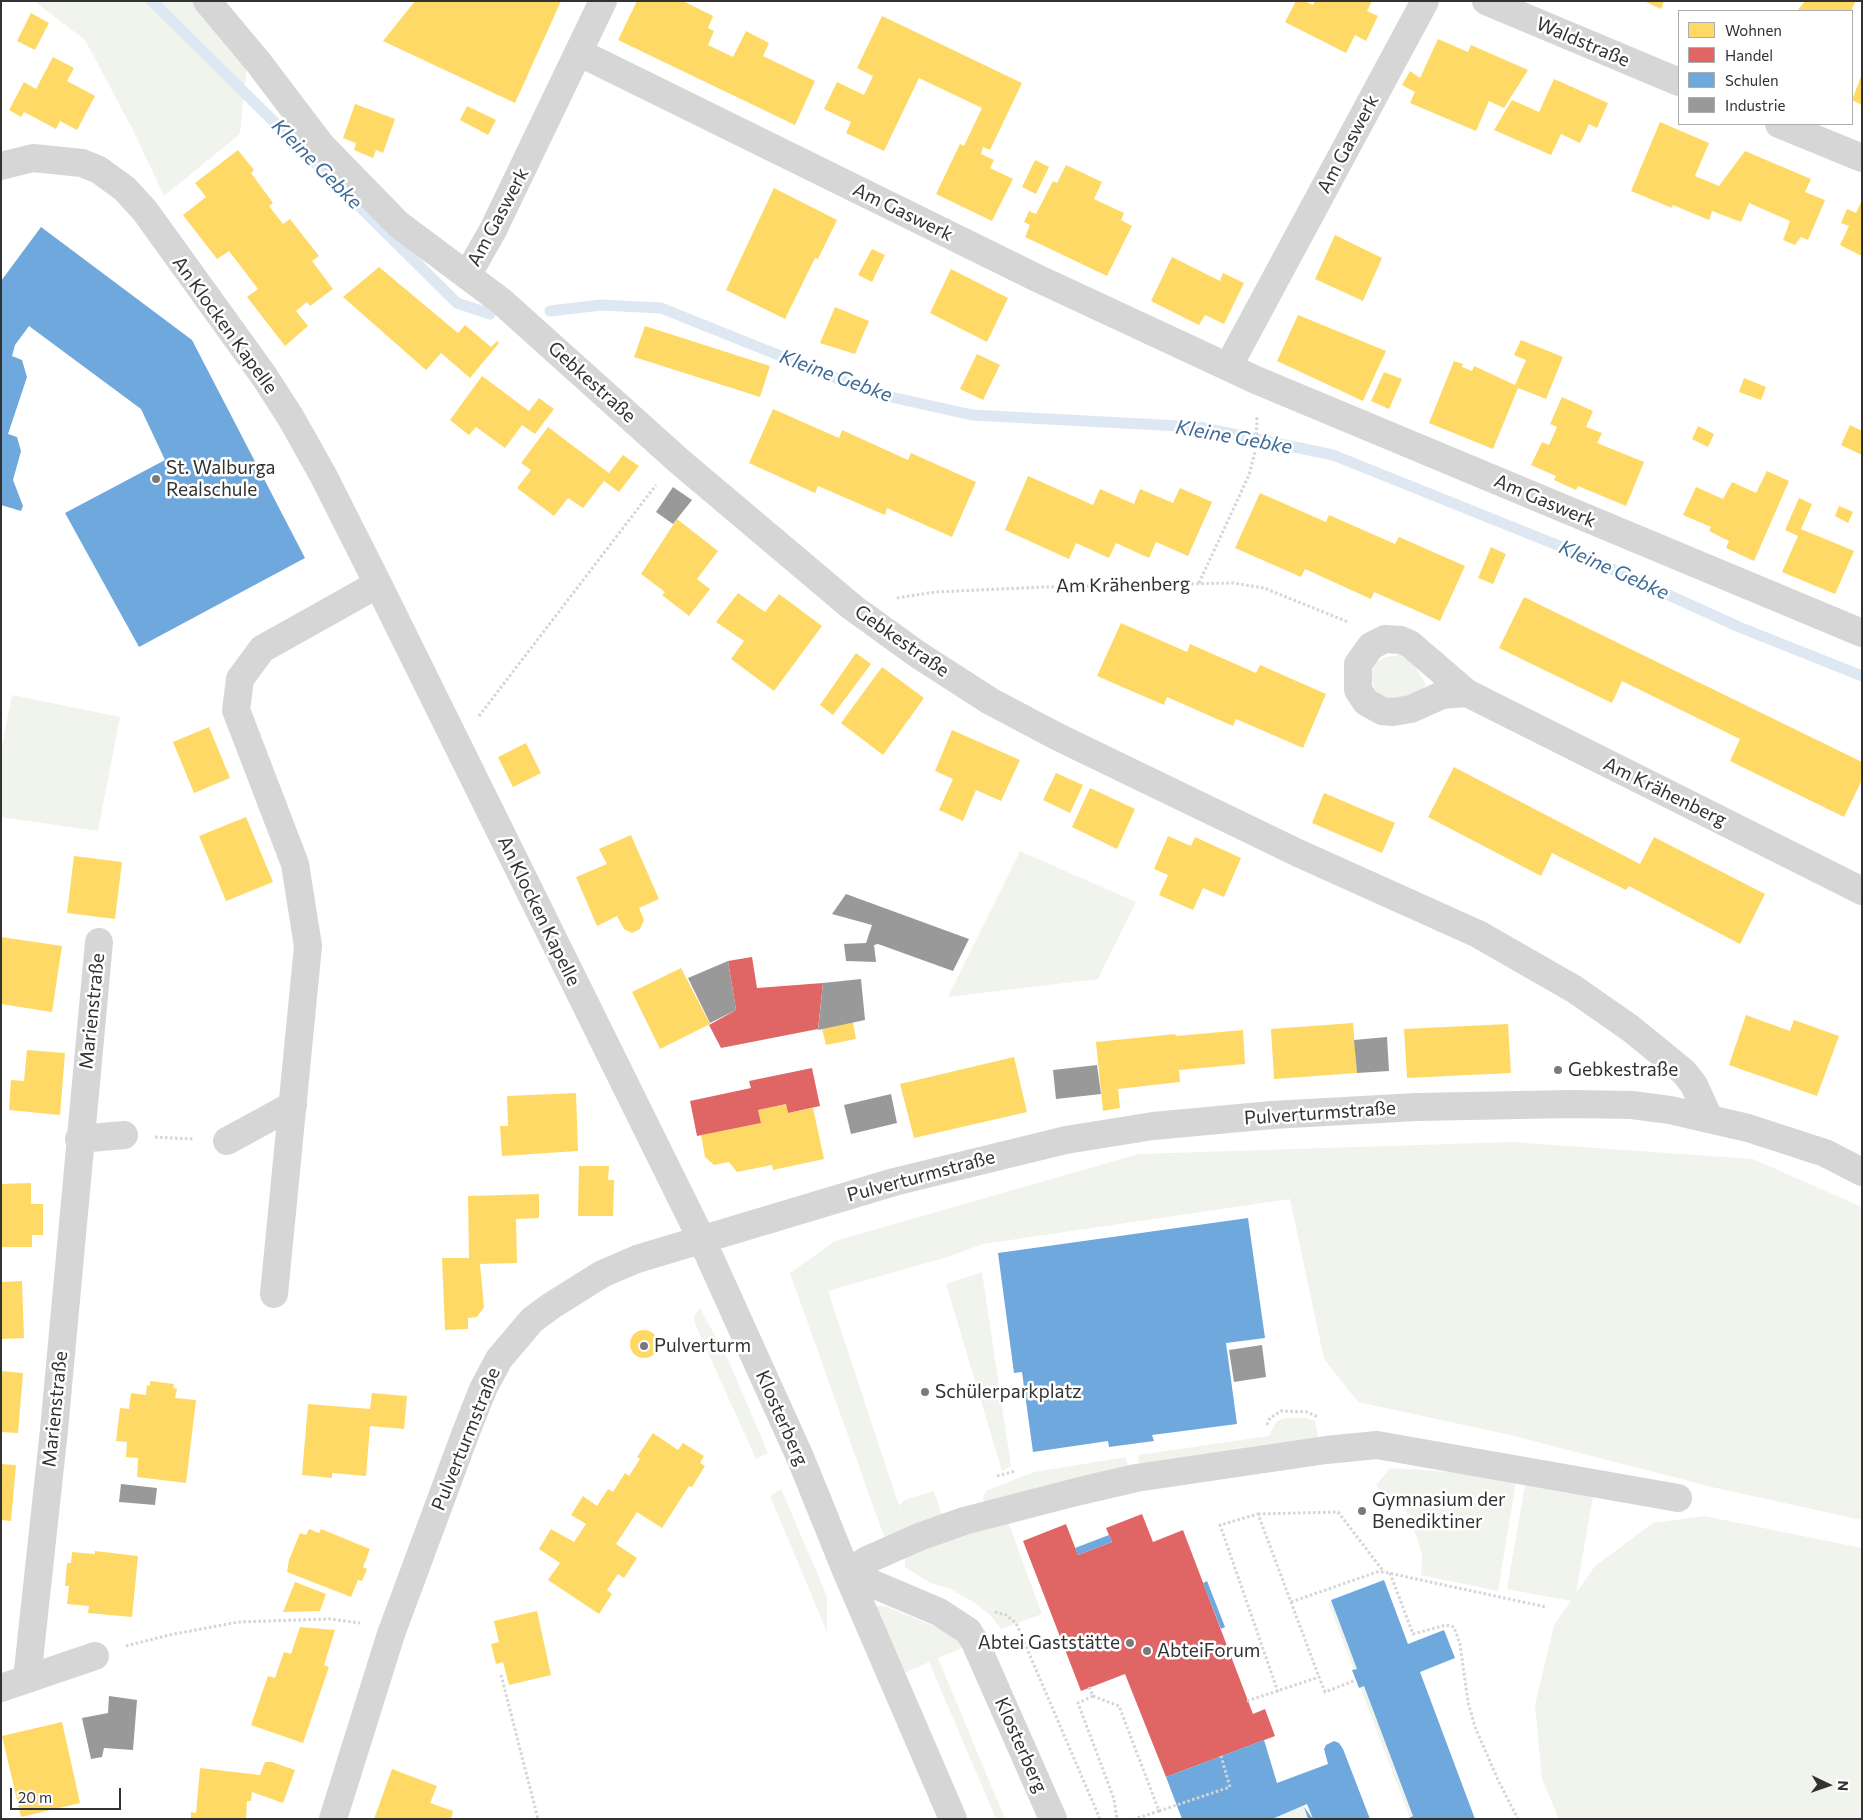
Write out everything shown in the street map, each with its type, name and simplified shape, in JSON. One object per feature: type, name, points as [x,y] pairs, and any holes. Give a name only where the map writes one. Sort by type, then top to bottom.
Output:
[{"type":"street","name":"Gebkestraße","points":[[208,1],[258,62],[321,145],[398,224],[468,274],[561,353],[700,480],[852,607],[917,654],[974,690],[1058,738],[1298,853],[1478,934],[1557,979],[1630,1028],[1684,1072],[1694,1085],[1709,1118]]},
{"type":"street","name":"Am Gaswerk","points":[[468,274],[493,230],[580,53],[603,1]]},
{"type":"street","name":"Am Gaswerk","points":[[1228,367],[1425,1]]},
{"type":"street","name":"Waldstraße","points":[[1486,1],[1678,82]]},
{"type":"street","name":"Am Gaswerk","points":[[580,53],[1039,279],[1228,367],[1862,633]]},
{"type":"street","points":[[1782,125],[1862,158]]},
{"type":"street","name":"An Klocken Kapelle","points":[[1,166],[33,158],[82,163],[99,170],[125,189],[144,211],[264,376],[291,418],[323,475],[700,1238]]},
{"type":"street","points":[[274,1294],[308,946],[295,864],[236,710],[240,679],[262,649],[378,584]]},
{"type":"street","points":[[1386,639],[1371,646],[1358,664],[1358,690],[1373,707],[1393,712],[1411,709],[1442,695],[1467,693]]},
{"type":"street","name":"Am Krähenberg","points":[[1386,639],[1401,640],[1420,650],[1467,693],[1862,891]]},
{"type":"street","name":"Marienstraße","points":[[27,1679],[54,1430],[79,1140],[99,942]]},
{"type":"street","name":"Pulverturmstraße","points":[[333,1819],[391,1634],[469,1424],[483,1389],[499,1359],[532,1320],[571,1292],[602,1274],[637,1259],[700,1238],[952,1167],[1066,1140],[1153,1126],[1369,1109],[1571,1104],[1632,1105],[1709,1118],[1790,1140],[1825,1153],[1862,1172]]},
{"type":"street","points":[[227,1141],[292,1105]]},
{"type":"street","points":[[79,1140],[124,1135]]},
{"type":"street","name":"Klosterberg","points":[[700,1238],[800,1457],[847,1573],[953,1819]]},
{"type":"street","points":[[847,1573],[867,1560],[964,1521],[1080,1491],[1136,1478],[1326,1450],[1376,1445],[1678,1498]]},
{"type":"street","name":"Klosterberg","points":[[847,1573],[939,1612],[968,1631],[975,1642],[1052,1819]]},
{"type":"street","points":[[1,1688],[95,1656]]},
{"type":"path","points":[[1199,583],[1248,475],[1256,448],[1258,431]]},
{"type":"path","points":[[475,722],[659,482]]},
{"type":"path","name":"Am Krähenberg","points":[[852,607],[935,592],[1044,587],[1233,583],[1264,588],[1386,639]]},
{"type":"path","points":[[124,1135],[227,1141]]},
{"type":"path","points":[[1278,1692],[1220,1525],[1258,1514],[1338,1512],[1384,1572]]},
{"type":"path","points":[[1258,1514],[1325,1692],[1356,1680]]},
{"type":"path","points":[[1291,1602],[1377,1572],[1384,1572],[1546,1607]]},
{"type":"path","points":[[1390,1573],[1414,1634],[1446,1625],[1454,1627],[1460,1644],[1474,1727],[1518,1819]]},
{"type":"path","points":[[991,1610],[1006,1615],[1016,1622],[1100,1819]]},
{"type":"path","points":[[95,1656],[168,1635],[238,1622],[330,1619],[357,1622],[391,1634]]},
{"type":"path","points":[[501,1675],[538,1819]]},
{"type":"path","points":[[1247,1701],[1319,1677]]},
{"type":"path","points":[[1090,1687],[1093,1696]]},
{"type":"path","points":[[1117,1819],[1114,1799],[1078,1702],[1093,1696],[1119,1706],[1159,1812]]},
{"type":"path","points":[[1135,1819],[1230,1787],[1221,1756]]},
{"type":"shaded area","points":[[34,1],[194,1],[247,63],[240,134],[164,196],[133,130],[85,40]]},
{"type":"shaded area","points":[[1400,655],[1413,663],[1426,685],[1414,696],[1387,700],[1375,690],[1371,677],[1374,664],[1385,657]]},
{"type":"shaded area","points":[[12,695],[120,717],[98,831],[1,817],[1,751]]},
{"type":"shaded area","points":[[1020,851],[1136,902],[1098,979],[948,997]]},
{"type":"shaded area","points":[[1511,1142],[1753,1159],[1862,1207],[1862,1520],[1716,1488],[1510,1435],[1358,1402],[1324,1359],[1290,1199],[983,1244],[944,1258],[828,1291],[899,1506],[904,1500],[934,1491],[941,1512],[941,1515],[885,1539],[790,1273],[835,1241],[1139,1154]]},
{"type":"shaded area","points":[[982,1272],[1011,1466],[1002,1471],[946,1284]]},
{"type":"shaded area","points":[[700,1308],[730,1364],[768,1453],[756,1459],[695,1324],[694,1316]]},
{"type":"shaded area","points":[[1284,1418],[1306,1418],[1315,1421],[1319,1443],[1141,1473],[1138,1455],[1269,1436],[1277,1421]]},
{"type":"shaded area","points":[[1126,1457],[1130,1474],[987,1507],[983,1498],[986,1491],[1034,1472]]},
{"type":"shaded area","points":[[1390,1468],[1517,1476],[1498,1591],[1421,1575],[1422,1554],[1410,1517],[1402,1505],[1376,1486]]},
{"type":"shaded area","points":[[1526,1479],[1594,1491],[1576,1593],[1595,1566],[1653,1523],[1704,1516],[1862,1548],[1862,1819],[1559,1819],[1542,1779],[1535,1705],[1554,1625],[1571,1601],[1507,1589]]},
{"type":"shaded area","points":[[781,1489],[827,1596],[827,1632],[770,1496]]},
{"type":"shaded area","points":[[1007,1519],[1042,1614],[1001,1629],[992,1617],[974,1602],[948,1588],[930,1583],[905,1567],[905,1553]]},
{"type":"shaded area","points":[[1331,1600],[1357,1669],[1354,1670],[1329,1604]]},
{"type":"shaded area","points":[[877,1606],[885,1606],[953,1634],[962,1648],[938,1658],[1005,1819],[996,1819],[929,1662],[904,1673],[877,1614]]},
{"type":"shaded area","points":[[1364,1686],[1413,1816],[1410,1818],[1360,1687]]},
{"type":"shaded area","points":[[1303,1805],[1308,1819],[1272,1819]]},
{"type":"building: Wohnen","points":[[415,1],[561,1],[515,103],[383,41]]},
{"type":"building: Wohnen","points":[[637,1],[683,1],[713,16],[708,28],[714,31],[708,45],[733,57],[746,31],[769,43],[763,56],[815,81],[795,125],[618,40]]},
{"type":"building: Wohnen","points":[[1296,1],[1305,1],[1313,5],[1315,1],[1372,1],[1367,11],[1378,16],[1366,41],[1355,35],[1346,53],[1285,22]]},
{"type":"building: Wohnen","points":[[1644,1],[1664,1],[1661,9]]},
{"type":"building: Wohnen","points":[[1805,1],[1855,2],[1851,10],[1798,10]]},
{"type":"building: Wohnen","points":[[31,13],[49,23],[35,50],[17,41]]},
{"type":"building: Wohnen","points":[[882,16],[1022,83],[990,150],[983,147],[981,154],[994,160],[990,168],[1013,179],[992,221],[936,194],[960,144],[964,146],[982,108],[919,78],[884,151],[846,133],[851,122],[824,109],[837,82],[864,95],[873,76],[857,68]]},
{"type":"building: Wohnen","points":[[1438,39],[1468,52],[1471,45],[1528,70],[1504,108],[1489,101],[1476,131],[1410,103],[1415,92],[1402,85],[1410,71],[1420,78]]},
{"type":"building: Wohnen","points":[[53,57],[74,68],[67,81],[95,96],[77,130],[60,121],[56,129],[24,112],[21,117],[9,110],[24,82],[36,89]]},
{"type":"building: Wohnen","points":[[1862,74],[1862,105],[1853,100]]},
{"type":"building: Wohnen","points":[[1554,79],[1608,103],[1597,128],[1589,124],[1580,143],[1561,134],[1551,155],[1494,130],[1512,100],[1539,112]]},
{"type":"building: Wohnen","points":[[355,104],[395,119],[383,153],[376,150],[373,158],[354,150],[356,143],[343,138]]},
{"type":"building: Wohnen","points":[[467,106],[496,120],[488,135],[460,120]]},
{"type":"building: Wohnen","points":[[1660,122],[1709,143],[1695,176],[1719,186],[1745,151],[1811,179],[1805,192],[1825,200],[1808,240],[1801,237],[1795,245],[1783,240],[1790,221],[1749,203],[1741,222],[1712,211],[1709,220],[1673,205],[1672,208],[1631,191]]},
{"type":"building: Wohnen","points":[[238,150],[254,170],[251,173],[273,203],[269,206],[283,224],[290,219],[319,256],[312,261],[333,289],[310,306],[307,302],[296,311],[308,326],[285,346],[247,297],[258,289],[229,251],[217,259],[183,215],[206,197],[195,183]]},
{"type":"building: Wohnen","points":[[1035,160],[1049,167],[1036,194],[1022,187]]},
{"type":"building: Wohnen","points":[[1066,165],[1102,182],[1094,199],[1124,213],[1121,220],[1132,226],[1107,276],[1025,237],[1030,225],[1024,222],[1029,211],[1036,214],[1053,181],[1057,183]]},
{"type":"building: Wohnen","points":[[774,188],[837,220],[818,259],[815,258],[785,319],[726,290]]},
{"type":"building: Wohnen","points":[[1862,200],[1862,256],[1840,245],[1849,226],[1841,223],[1847,209],[1856,213]]},
{"type":"building: Wohnen","points":[[1335,235],[1382,258],[1363,301],[1315,279]]},
{"type":"building: Wohnen","points":[[872,249],[885,255],[872,282],[858,275]]},
{"type":"building: Wohnen","points":[[1172,257],[1220,281],[1223,273],[1244,283],[1224,324],[1205,315],[1199,325],[1151,301]]},
{"type":"building: Wohnen","points":[[379,267],[458,333],[465,325],[491,347],[497,341],[499,343],[470,378],[441,353],[426,370],[343,297]]},
{"type":"building: Wohnen","points":[[951,269],[1008,298],[987,342],[930,313]]},
{"type":"building: Wohnen","points":[[835,307],[869,321],[855,354],[820,343]]},
{"type":"building: Wohnen","points":[[1298,315],[1386,351],[1363,401],[1277,361]]},
{"type":"building: Wohnen","points":[[645,326],[770,366],[760,397],[634,357]]},
{"type":"building: Wohnen","points":[[1521,340],[1563,357],[1546,399],[1518,388],[1493,449],[1429,423],[1454,361],[1463,364],[1462,367],[1472,371],[1474,366],[1515,385],[1526,360],[1514,355]]},
{"type":"building: Wohnen","points":[[977,354],[1000,365],[983,400],[960,389]]},
{"type":"building: Wohnen","points":[[1384,372],[1402,379],[1389,409],[1371,401]]},
{"type":"building: Wohnen","points":[[482,376],[529,411],[539,398],[554,409],[535,434],[522,425],[505,448],[476,427],[469,435],[450,420]]},
{"type":"building: Wohnen","points":[[1744,378],[1766,387],[1761,400],[1739,392]]},
{"type":"building: Wohnen","points":[[1562,397],[1593,411],[1586,427],[1602,433],[1597,443],[1644,462],[1626,506],[1578,486],[1576,490],[1554,480],[1556,476],[1531,465],[1542,442],[1549,445],[1557,427],[1550,424]]},
{"type":"building: Wohnen","points":[[773,409],[839,438],[842,430],[908,460],[911,453],[976,482],[952,537],[887,508],[885,515],[818,486],[815,493],[749,463]]},
{"type":"building: Wohnen","points":[[1850,425],[1862,431],[1862,455],[1841,445]]},
{"type":"building: Wohnen","points":[[1698,426],[1714,434],[1708,447],[1692,439]]},
{"type":"building: Wohnen","points":[[548,427],[609,473],[623,455],[639,466],[619,492],[604,481],[583,508],[568,498],[554,516],[517,488],[531,470],[521,463]]},
{"type":"building: Wohnen","points":[[1767,471],[1789,481],[1754,561],[1726,548],[1729,541],[1709,531],[1711,527],[1683,515],[1696,487],[1723,499],[1732,482],[1756,493]]},
{"type":"building: Wohnen","points":[[1028,476],[1093,505],[1100,489],[1134,504],[1140,489],[1173,503],[1180,488],[1212,502],[1188,556],[1156,542],[1149,558],[1116,543],[1109,558],[1076,543],[1069,559],[1005,530]]},
{"type":"building: Wohnen","points":[[1260,493],[1326,522],[1329,515],[1395,544],[1399,537],[1465,566],[1440,621],[1374,592],[1371,599],[1305,569],[1301,577],[1235,548]]},
{"type":"building: Wohnen","points":[[1799,498],[1812,504],[1801,529],[1854,551],[1835,594],[1782,572],[1798,536],[1785,530]]},
{"type":"building: Wohnen","points":[[1839,506],[1853,512],[1848,523],[1835,516]]},
{"type":"building: Wohnen","points":[[677,519],[718,551],[697,579],[710,589],[689,616],[662,595],[665,592],[641,574]]},
{"type":"building: Wohnen","points":[[1491,547],[1506,554],[1493,584],[1478,578]]},
{"type":"building: Wohnen","points":[[738,593],[765,612],[779,594],[822,626],[774,691],[731,659],[744,641],[716,622]]},
{"type":"building: Wohnen","points":[[1524,597],[1862,762],[1862,780],[1844,817],[1730,761],[1740,739],[1622,681],[1612,703],[1499,648]]},
{"type":"building: Wohnen","points":[[1121,623],[1187,652],[1190,644],[1256,673],[1260,665],[1326,694],[1303,748],[1236,719],[1233,726],[1167,697],[1164,705],[1097,676]]},
{"type":"building: Wohnen","points":[[856,653],[871,664],[833,715],[820,705]]},
{"type":"building: Wohnen","points":[[882,667],[924,698],[883,755],[841,723]]},
{"type":"building: Wohnen","points":[[209,727],[230,778],[194,793],[173,742]]},
{"type":"building: Wohnen","points":[[952,730],[1020,760],[1001,801],[976,790],[963,821],[939,810],[953,779],[935,771]]},
{"type":"building: Wohnen","points":[[526,743],[541,773],[513,787],[498,757]]},
{"type":"building: Wohnen","points":[[1454,767],[1640,864],[1654,837],[1765,894],[1740,944],[1629,886],[1626,890],[1552,853],[1541,876],[1428,817]]},
{"type":"building: Wohnen","points":[[1056,773],[1083,785],[1070,813],[1043,800]]},
{"type":"building: Wohnen","points":[[1090,788],[1135,809],[1117,849],[1072,827]]},
{"type":"building: Wohnen","points":[[1324,793],[1395,823],[1382,853],[1312,823]]},
{"type":"building: Wohnen","points":[[246,817],[273,882],[226,901],[199,836]]},
{"type":"building: Wohnen","points":[[631,835],[659,899],[639,908],[644,920],[640,929],[632,933],[624,929],[617,916],[597,926],[576,877],[607,864],[599,849]]},
{"type":"building: Wohnen","points":[[1168,836],[1191,846],[1195,837],[1241,858],[1224,897],[1203,888],[1193,910],[1159,895],[1168,875],[1154,869]]},
{"type":"building: Wohnen","points":[[74,856],[122,862],[115,919],[67,913]]},
{"type":"building: Wohnen","points":[[1,937],[62,946],[52,1012],[1,1004]]},
{"type":"building: Wohnen","points":[[681,968],[710,1024],[660,1049],[632,992]]},
{"type":"building: Wohnen","points":[[1746,1015],[1790,1031],[1794,1020],[1839,1036],[1817,1096],[1729,1065]]},
{"type":"building: Wohnen","points":[[853,1022],[856,1039],[826,1045],[822,1029]]},
{"type":"building: Wohnen","points":[[1353,1023],[1357,1073],[1274,1079],[1271,1029]]},
{"type":"building: Wohnen","points":[[1508,1024],[1511,1073],[1407,1078],[1404,1029]]},
{"type":"building: Wohnen","points":[[1243,1030],[1245,1064],[1179,1070],[1180,1082],[1118,1089],[1120,1108],[1103,1111],[1096,1042],[1175,1034],[1176,1036]]},
{"type":"building: Wohnen","points":[[27,1050],[65,1053],[60,1115],[9,1110],[11,1080],[24,1081]]},
{"type":"building: Wohnen","points":[[1014,1057],[1027,1112],[914,1138],[900,1084]]},
{"type":"building: Wohnen","points":[[576,1093],[578,1151],[502,1156],[500,1126],[508,1126],[507,1096]]},
{"type":"building: Wohnen","points":[[786,1104],[788,1113],[813,1108],[824,1159],[773,1170],[772,1165],[737,1172],[729,1162],[714,1165],[705,1157],[701,1135],[761,1123],[758,1110]]},
{"type":"building: Wohnen","points":[[579,1166],[609,1166],[608,1180],[614,1180],[613,1216],[578,1216]]},
{"type":"building: Wohnen","points":[[31,1183],[31,1204],[43,1204],[43,1235],[32,1235],[32,1247],[1,1247],[1,1184]]},
{"type":"building: Wohnen","points":[[539,1194],[539,1218],[516,1219],[517,1263],[480,1264],[484,1307],[477,1317],[468,1318],[468,1329],[445,1330],[442,1258],[469,1258],[468,1196]]},
{"type":"building: Wohnen","points":[[22,1281],[24,1338],[1,1339],[1,1282]]},
{"type":"building: Wohnen","name":"Pulverturm","points":[[644,1330],[654,1334],[658,1344],[654,1354],[644,1358],[634,1354],[630,1344],[634,1334]]},
{"type":"building: Wohnen","points":[[1,1371],[23,1373],[18,1433],[1,1432]]},
{"type":"building: Wohnen","points":[[150,1381],[174,1384],[173,1388],[177,1389],[175,1398],[196,1400],[186,1483],[137,1477],[138,1458],[126,1457],[127,1442],[116,1441],[120,1408],[129,1409],[131,1393],[146,1395],[147,1385],[150,1386]]},
{"type":"building: Wohnen","points":[[372,1393],[407,1396],[404,1429],[370,1426],[366,1476],[332,1473],[332,1478],[302,1475],[308,1404],[370,1409]]},
{"type":"building: Wohnen","points":[[653,1433],[678,1450],[683,1443],[704,1456],[700,1463],[705,1466],[692,1487],[689,1486],[662,1528],[637,1512],[616,1544],[637,1558],[624,1578],[618,1574],[607,1590],[612,1594],[599,1614],[548,1580],[560,1563],[539,1549],[551,1529],[574,1542],[586,1524],[571,1515],[583,1496],[597,1506],[608,1489],[613,1492],[625,1473],[629,1476],[640,1459],[637,1457]]},
{"type":"building: Wohnen","points":[[1,1464],[16,1465],[11,1521],[1,1520]]},
{"type":"building: Wohnen","points":[[309,1529],[319,1533],[321,1529],[370,1549],[363,1567],[367,1569],[362,1581],[358,1580],[351,1597],[287,1572],[289,1560],[300,1533],[306,1535]]},
{"type":"building: Wohnen","points":[[95,1551],[138,1556],[132,1617],[88,1613],[89,1606],[67,1604],[69,1586],[65,1586],[67,1563],[71,1563],[72,1552],[95,1554]]},
{"type":"building: Wohnen","points":[[295,1582],[326,1594],[320,1611],[283,1612]]},
{"type":"building: Wohnen","points":[[537,1611],[551,1675],[509,1685],[503,1662],[496,1664],[491,1644],[499,1642],[494,1621]]},
{"type":"building: Wohnen","points":[[300,1627],[335,1630],[324,1665],[329,1667],[303,1743],[251,1725],[268,1676],[275,1678],[284,1652],[291,1654]]},
{"type":"building: Wohnen","points":[[62,1722],[80,1803],[21,1817],[2,1736]]},
{"type":"building: Wohnen","points":[[265,1762],[272,1762],[295,1770],[283,1803],[252,1792],[251,1801],[247,1801],[246,1819],[191,1819],[191,1812],[196,1813],[200,1768],[260,1775]]},
{"type":"building: Wohnen","points":[[392,1769],[437,1786],[430,1803],[453,1811],[451,1819],[374,1819]]},
{"type":"building: Handel","points":[[752,957],[757,988],[823,983],[818,1029],[721,1048],[709,1025],[736,1010],[728,961]]},
{"type":"building: Handel","points":[[812,1068],[820,1106],[788,1113],[786,1104],[758,1110],[761,1123],[697,1136],[690,1101],[751,1088],[749,1081]]},
{"type":"building: Handel","name":"AbteiForum","points":[[1142,1514],[1153,1542],[1183,1530],[1253,1714],[1265,1709],[1275,1736],[1166,1777],[1125,1674],[1081,1691],[1023,1541],[1066,1524],[1078,1555],[1112,1542],[1106,1528]]},
{"type":"building: Schulen","points":[[41,227],[192,340],[305,558],[139,647],[65,513],[165,460],[141,409],[29,326],[15,345],[12,356],[22,360],[27,377],[8,434],[17,437],[21,451],[13,480],[23,506],[21,511],[1,505],[1,281]]},
{"type":"building: Schulen","points":[[1248,1218],[1265,1338],[1226,1343],[1237,1424],[1152,1435],[1154,1441],[1109,1447],[1108,1441],[1033,1452],[1022,1372],[1014,1373],[998,1253]]},
{"type":"building: Schulen","points":[[1109,1535],[1112,1542],[1078,1555],[1075,1548]]},
{"type":"building: Schulen","points":[[1384,1580],[1408,1644],[1444,1630],[1455,1658],[1420,1672],[1475,1819],[1407,1819],[1413,1816],[1364,1686],[1359,1688],[1352,1670],[1357,1669],[1331,1600]]},
{"type":"building: Schulen","points":[[1207,1581],[1225,1627],[1221,1629],[1203,1583]]},
{"type":"building: Schulen","points":[[1264,1740],[1277,1783],[1328,1764],[1324,1749],[1326,1745],[1334,1741],[1339,1743],[1370,1819],[1313,1819],[1307,1804],[1272,1819],[1182,1819],[1166,1777]]},
{"type":"building: Schulen","points":[[1304,1807],[1313,1819],[1308,1819]]},
{"type":"building: Industrie","points":[[673,487],[692,500],[673,524],[656,512]]},
{"type":"building: Industrie","points":[[846,894],[969,939],[953,971],[878,944],[874,945],[876,962],[846,961],[844,944],[866,943],[872,925],[832,914]]},
{"type":"building: Industrie","points":[[728,961],[736,1010],[710,1023],[688,978]]},
{"type":"building: Industrie","points":[[861,979],[865,1020],[818,1030],[823,983]]},
{"type":"building: Industrie","points":[[1387,1037],[1389,1071],[1357,1073],[1354,1040]]},
{"type":"building: Industrie","points":[[1097,1065],[1101,1094],[1056,1099],[1053,1070]]},
{"type":"building: Industrie","points":[[891,1094],[897,1123],[851,1134],[844,1105]]},
{"type":"building: Industrie","points":[[1262,1345],[1266,1377],[1234,1382],[1229,1350]]},
{"type":"building: Industrie","points":[[121,1484],[157,1488],[155,1505],[119,1502]]},
{"type":"building: Industrie","points":[[109,1696],[137,1700],[133,1750],[104,1748],[102,1757],[91,1759],[82,1718],[108,1713]]},
{"type":"waterway","name":"Kleine Gebke","points":[[152,1],[457,303],[490,314]]},
{"type":"waterway","name":"Kleine Gebke","points":[[550,311],[601,305],[661,308],[873,393],[972,415],[1199,427],[1333,455],[1572,551],[1739,627],[1862,676]]},
{"type":"place","name":"St. Walburga Realschule","points":[[156,479]]},
{"type":"place","name":"Gebkestraße","points":[[1558,1070]]},
{"type":"place","name":"Pulverturm","points":[[644,1346]]},
{"type":"place","name":"Schülerparkplatz","points":[[925,1392]]},
{"type":"place","name":"Gymnasium der Benediktiner","points":[[1362,1511]]},
{"type":"place","name":"Abtei Gaststätte","points":[[1130,1643]]},
{"type":"place","name":"AbteiForum","points":[[1147,1651]]}]
